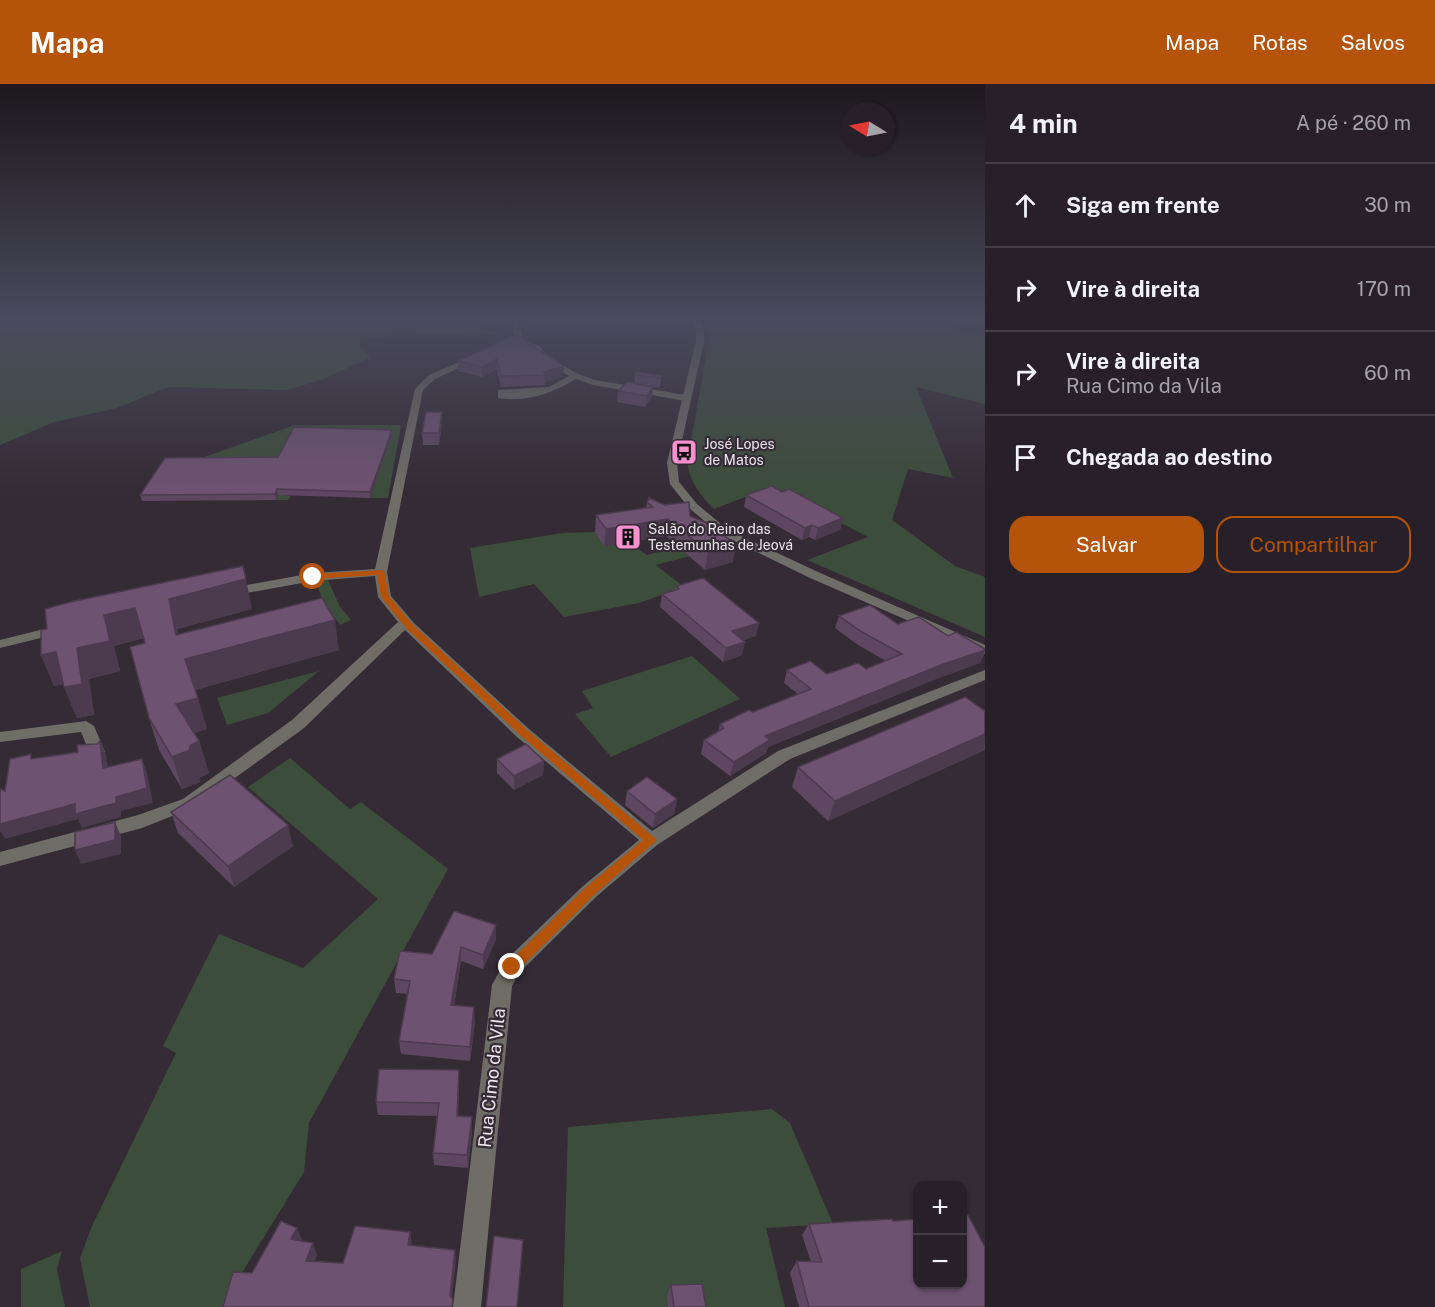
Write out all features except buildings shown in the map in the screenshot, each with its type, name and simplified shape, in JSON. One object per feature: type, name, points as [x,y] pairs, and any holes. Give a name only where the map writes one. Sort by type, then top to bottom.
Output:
[{"type":"street","points":[[434,376],[419,390],[381,572],[385,597],[406,622],[523,733],[651,840]]},
{"type":"street","points":[[575,376],[593,382],[686,398]]},
{"type":"street","points":[[551,390],[575,376]]},
{"type":"street","points":[[691,376],[672,463],[674,482],[700,512],[724,532],[814,575],[985,650]]},
{"type":"street","points":[[678,514],[700,512]]},
{"type":"street","points":[[217,594],[313,577],[381,572]]},
{"type":"street","points":[[0,859],[142,821],[189,803],[298,724],[406,622]]},
{"type":"street","points":[[0,644],[79,625]]},
{"type":"street","name":"Rua Cimo da Vila","points":[[467,1307],[502,985],[512,967],[582,898],[651,840],[784,755],[985,675]]},
{"type":"street","points":[[0,737],[87,726],[97,752]]},
{"type":"green space","points":[[0,376],[330,376],[287,390],[168,387],[117,408],[54,422],[0,445]]},
{"type":"green space","points":[[703,376],[985,376],[985,404],[916,387],[953,478],[908,469],[892,520],[955,566],[985,577],[985,637],[807,560],[868,537],[771,487],[714,509],[693,482],[687,462]]},
{"type":"green space","points":[[295,425],[401,425],[388,498],[370,498],[391,435],[285,495],[291,496],[288,500],[276,500],[290,463],[185,464]]},
{"type":"green space","points":[[595,532],[605,546],[628,542],[647,555],[705,540],[721,548],[656,565],[684,587],[639,603],[564,617],[534,584],[479,597],[470,548],[563,533]]},
{"type":"green space","points":[[328,580],[340,607],[351,620],[340,625],[335,618],[183,658],[324,605],[316,581]]},
{"type":"green space","points":[[692,656],[740,699],[611,757],[575,714],[593,708],[582,691]]},
{"type":"green space","points":[[319,671],[268,713],[227,725],[217,698]]},
{"type":"green space","points":[[290,758],[350,809],[361,802],[448,869],[309,1123],[304,1172],[240,1276],[233,1307],[90,1307],[80,1258],[92,1226],[176,1053],[163,1046],[219,934],[303,968],[378,899],[248,787]]},
{"type":"green space","points":[[772,1109],[790,1123],[833,1224],[766,1228],[785,1307],[563,1307],[568,1127]]},
{"type":"green space","points":[[62,1251],[57,1270],[65,1307],[21,1307],[21,1269]]},
{"type":"place","name":"José Lopes de Matos","points":[[684,452]]},
{"type":"place","name":"Salão do Reino das Testemunhas de Jeová","points":[[628,537]]},
{"type":"route","points":[[313,577],[381,572],[385,597],[409,626],[523,733],[651,840],[590,891],[512,967]]}]
